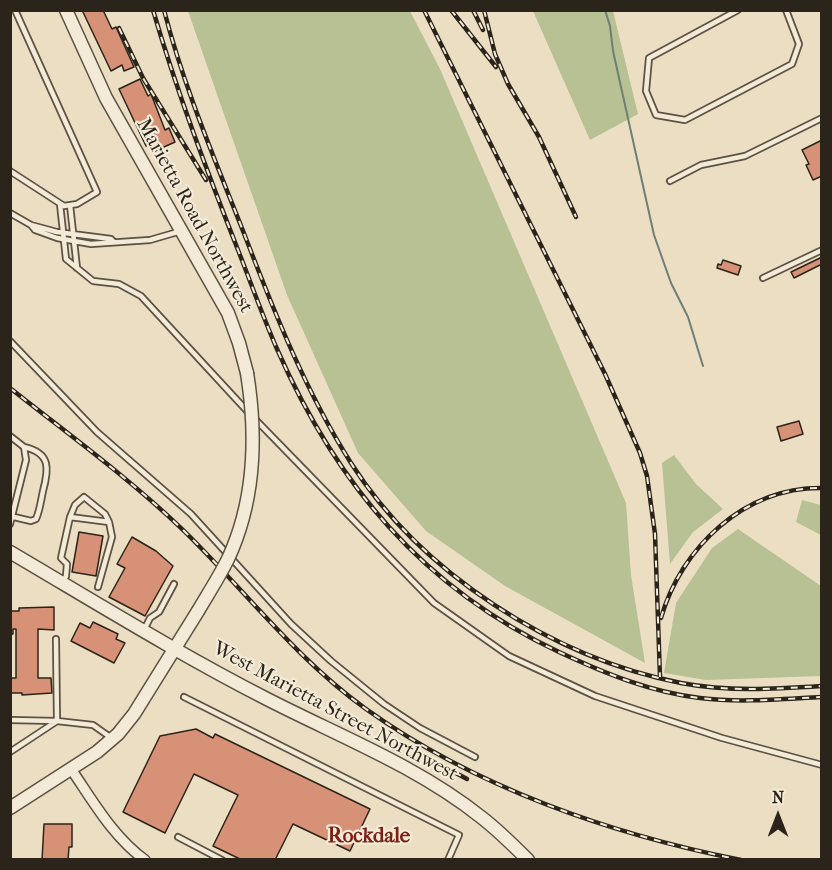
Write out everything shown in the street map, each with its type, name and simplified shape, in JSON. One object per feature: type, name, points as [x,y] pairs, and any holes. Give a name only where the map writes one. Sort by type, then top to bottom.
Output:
[{"type":"street","name":"Marietta Road Northwest","points":[[10,808],[97,752],[134,714],[228,559],[241,523],[251,477],[253,415],[247,373],[228,313],[106,98],[66,10]]},
{"type":"street","name":"West Marietta Street Northwest","points":[[10,552],[267,699],[351,739],[423,778],[481,817],[524,858]]},
{"type":"street","points":[[72,769],[98,811],[118,835],[145,860]]},
{"type":"lane","points":[[10,171],[60,204],[77,204],[97,192],[15,10]]},
{"type":"lane","points":[[738,10],[649,58],[646,91],[656,115],[685,120],[792,64],[799,44],[786,10]]},
{"type":"lane","points":[[670,181],[701,165],[745,156],[822,118]]},
{"type":"lane","points":[[60,204],[66,259],[93,281],[118,284],[141,296],[231,394],[434,603],[509,656],[595,696],[722,738],[822,765]]},
{"type":"lane","points":[[70,205],[77,268]]},
{"type":"lane","points":[[10,213],[31,225],[72,235],[111,239],[114,242]]},
{"type":"lane","points":[[31,225],[35,230],[63,240],[111,244],[158,239],[181,231]]},
{"type":"lane","points":[[764,278],[822,250]]},
{"type":"lane","points":[[10,341],[97,432],[191,513],[291,624],[331,662],[384,704],[420,728],[475,757]]},
{"type":"lane","points":[[10,436],[24,447],[34,449],[45,460],[48,469],[36,519],[14,517]]},
{"type":"lane","points":[[10,524],[14,517],[26,460],[24,447]]},
{"type":"lane","points":[[63,582],[67,564],[61,558],[70,517],[75,505],[84,497],[105,514],[112,537],[98,587]]},
{"type":"lane","points":[[70,517],[109,522]]},
{"type":"lane","points":[[144,630],[150,618],[159,612],[174,584]]},
{"type":"lane","points":[[56,639],[57,721]]},
{"type":"lane","points":[[184,697],[459,835],[448,860]]},
{"type":"lane","points":[[10,720],[93,724],[112,739]]},
{"type":"lane","points":[[10,752],[57,721]]},
{"type":"lane","points":[[178,837],[222,860]]},
{"type":"green space","points":[[188,11],[410,11],[440,69],[626,503],[631,575],[645,663],[505,586],[426,531],[358,453],[287,295]]},
{"type":"green space","points":[[533,11],[613,11],[638,114],[590,140]]},
{"type":"green space","points":[[674,455],[696,484],[723,509],[693,532],[670,564],[662,463]]},
{"type":"green space","points":[[802,500],[821,505],[821,535],[796,522]]},
{"type":"green space","points":[[738,529],[821,586],[821,676],[706,680],[664,673],[676,603],[712,548]]},
{"type":"building","points":[[82,10],[103,10],[112,29],[116,27],[134,67],[124,71],[122,65],[111,71]]},
{"type":"building","points":[[140,79],[148,96],[151,94],[165,130],[169,128],[175,142],[155,151],[152,144],[146,146],[119,89]]},
{"type":"building","points":[[822,140],[822,176],[813,180],[802,150]]},
{"type":"building","points":[[822,257],[822,264],[794,278],[791,272]]},
{"type":"building","points":[[723,260],[741,266],[738,275],[717,268]]},
{"type":"building","points":[[799,421],[803,434],[781,441],[777,427]]},
{"type":"building","points":[[79,532],[103,536],[96,576],[72,572]]},
{"type":"building","points":[[132,537],[156,551],[173,566],[145,616],[109,597],[125,568],[117,564]]},
{"type":"building","points":[[54,607],[54,630],[38,629],[38,678],[51,678],[52,693],[22,695],[22,693],[10,693],[10,678],[16,678],[16,629],[13,629],[13,634],[10,634],[10,611],[19,611],[19,608]]},
{"type":"building","points":[[93,622],[118,634],[116,639],[125,643],[114,663],[71,641],[80,623],[90,628]]},
{"type":"building","points":[[196,729],[213,738],[215,734],[370,809],[350,851],[293,824],[275,860],[242,860],[213,846],[238,795],[194,774],[165,833],[123,812],[160,736]]},
{"type":"building","points":[[44,824],[72,824],[72,847],[69,847],[68,860],[42,860]]},
{"type":"waterway","points":[[605,10],[654,235],[671,283],[688,317],[703,366]]},
{"type":"railway","points":[[153,10],[193,131],[277,349],[327,445],[389,528],[426,564],[466,597],[510,626],[559,652],[610,674],[663,691],[700,698],[776,700],[822,697]]},
{"type":"railway","points":[[164,10],[201,124],[292,352],[320,409],[351,463],[380,503],[414,540],[452,574],[494,605],[585,654],[633,671],[699,686],[734,689],[822,686]]},
{"type":"railway","points":[[424,10],[605,374],[640,453],[647,476],[655,534],[660,677]]},
{"type":"railway","points":[[451,10],[496,67]]},
{"type":"railway","points":[[473,10],[483,30]]},
{"type":"railway","points":[[484,10],[495,54],[508,84],[539,137],[576,217]]},
{"type":"railway","points":[[119,28],[143,78],[206,180]]},
{"type":"railway","points":[[10,388],[162,510],[316,668],[366,709],[408,737],[452,762],[545,804],[642,836],[741,860]]},
{"type":"railway","points":[[661,618],[670,592],[684,568],[700,546],[720,526],[742,510],[767,498],[794,490],[822,488]]},
{"type":"railway","points":[[430,759],[467,779]]},
{"type":"district","name":"Rockdale","points":[[369,837]]}]
